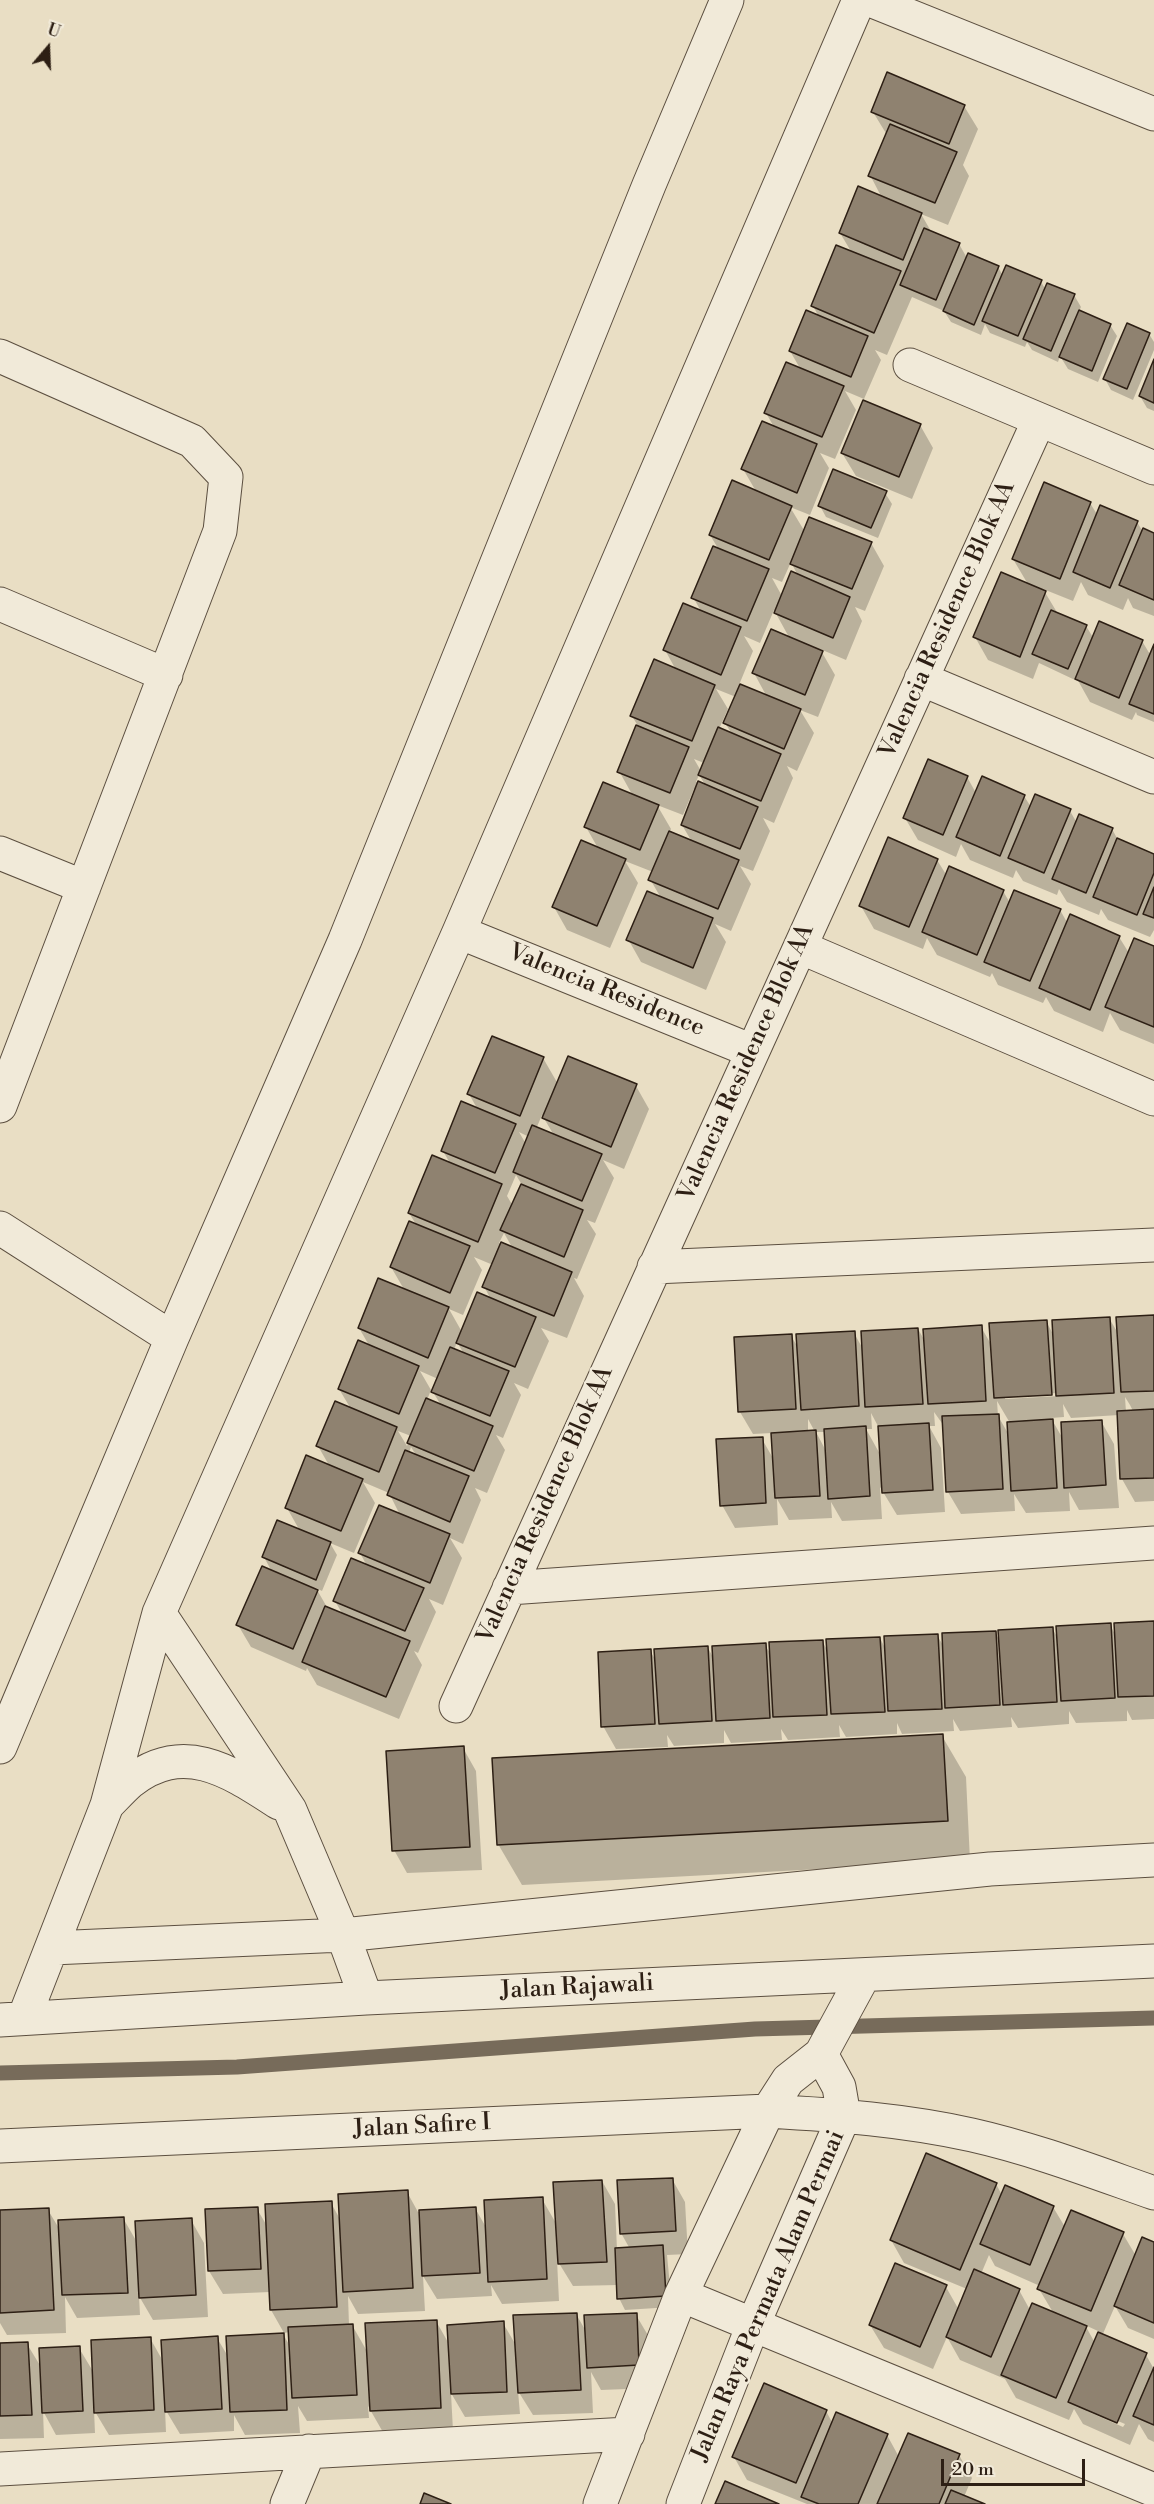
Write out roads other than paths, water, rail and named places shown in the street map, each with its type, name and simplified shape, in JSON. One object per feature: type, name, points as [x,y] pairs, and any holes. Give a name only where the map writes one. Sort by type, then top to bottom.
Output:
[{"type":"street","points":[[0,1747],[172,1338],[345,940],[649,185],[727,0]]},
{"type":"street","points":[[12,2019],[52,1948],[107,1805],[159,1613],[459,932],[859,0]]},
{"type":"street","points":[[870,0],[1154,114]]},
{"type":"street","points":[[0,356],[192,441],[226,477],[220,531],[1,1100]]},
{"type":"street","points":[[910,365],[1154,468]]},
{"type":"street","name":"Valencia Residence Blok AA","points":[[456,1706],[1039,420]]},
{"type":"street","points":[[0,604],[166,675]]},
{"type":"street","points":[[921,679],[1154,777]]},
{"type":"street","points":[[0,853],[84,887]]},
{"type":"street","name":"Valencia Residence","points":[[459,932],[752,1051]]},
{"type":"street","points":[[800,947],[1154,1099]]},
{"type":"street","points":[[0,1228],[172,1338]]},
{"type":"street","points":[[654,1267],[1154,1245]]},
{"type":"street","points":[[509,1588],[1154,1543]]},
{"type":"street","points":[[159,1613],[290,1810],[343,1935],[366,1998]]},
{"type":"street","points":[[107,1805],[143,1774],[174,1763],[190,1762],[216,1766],[236,1775],[290,1810]]},
{"type":"street","points":[[52,1948],[343,1935],[990,1869],[1154,1860]]},
{"type":"street","name":"Jalan Rajawali","points":[[12,2019],[366,1998],[857,1989],[1154,1961]]},
{"type":"street","points":[[600,2504],[681,2295],[768,2110],[788,2080],[827,2045],[857,1989]]},
{"type":"street","name":"Jalan Raya Permata Alam Permai","points":[[683,2504],[753,2325],[844,2115],[827,2045]]},
{"type":"street","name":"Jalan Safire I","points":[[0,2146],[768,2110],[844,2115],[970,2134],[1027,2149],[1154,2193]]},
{"type":"street","points":[[681,2295],[1154,2490]]},
{"type":"street","points":[[0,2469],[628,2434]]},
{"type":"street","points":[[287,2504],[309,2451]]},
{"type":"waterway","points":[[0,2073],[237,2067],[755,2029],[1154,2018]]}]
